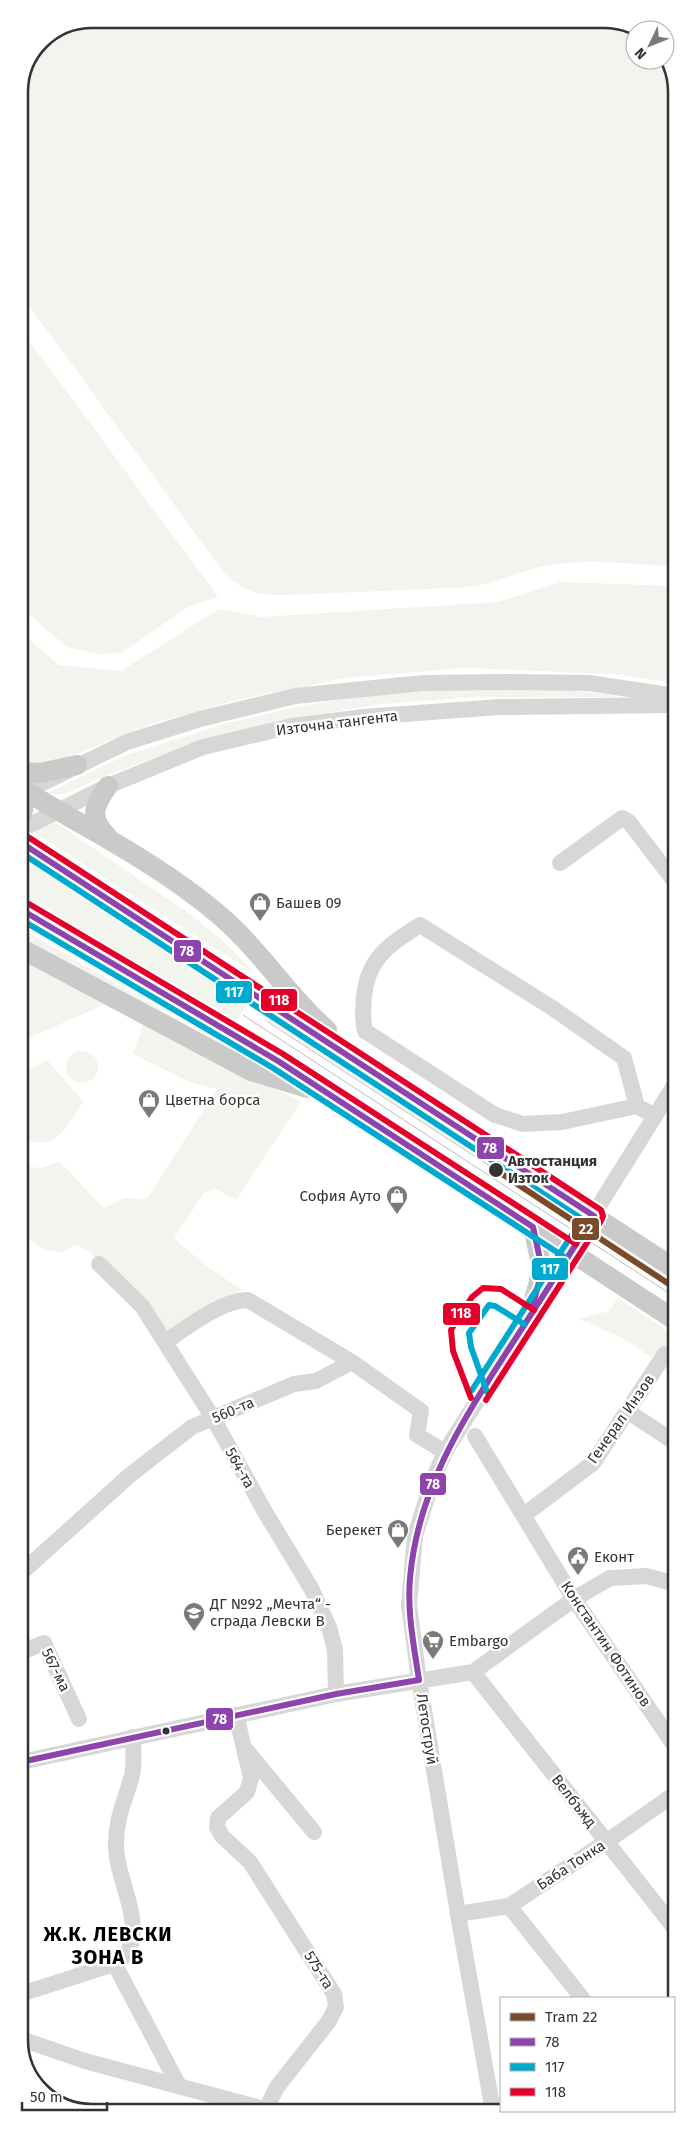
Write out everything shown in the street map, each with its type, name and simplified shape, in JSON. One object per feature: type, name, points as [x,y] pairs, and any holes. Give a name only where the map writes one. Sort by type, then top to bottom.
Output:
[{"type":"main road","points":[[28,781],[40,773],[77,765]]},
{"type":"main road","points":[[108,786],[97,802],[95,814],[97,826],[111,841]]},
{"type":"main road","points":[[28,791],[190,892],[219,914],[251,946],[315,1020],[378,1075]]},
{"type":"main road","points":[[28,847],[668,1264]]},
{"type":"main road","points":[[28,915],[278,1061],[668,1315]]},
{"type":"main road","points":[[28,952],[251,1071],[330,1095]]},
{"type":"main road","points":[[529,1317],[539,1282],[541,1264],[534,1227]]},
{"type":"street","name":"Източна тангента","points":[[77,765],[127,742],[200,719],[295,696],[353,689],[423,683],[589,683],[668,695]]},
{"type":"street","name":"Източна тангента","points":[[28,826],[108,786],[203,747],[292,726],[363,717],[500,706],[668,705]]},
{"type":"street","points":[[560,863],[622,818],[628,822],[668,873]]},
{"type":"street","points":[[637,1106],[624,1058],[551,1007],[420,925],[393,942],[377,956],[366,980],[362,1018],[365,1031],[495,1115],[523,1124],[562,1122],[637,1106],[655,1116]]},
{"type":"street","name":"Летоструй","points":[[491,2104],[419,1680],[409,1605],[415,1536],[433,1479],[445,1452],[668,1095]]},
{"type":"street","name":"564-та","points":[[99,1264],[142,1306],[213,1418],[265,1512],[311,1588],[329,1626],[334,1650],[336,1694]]},
{"type":"street","points":[[165,1342],[212,1313],[241,1300],[248,1300],[352,1362],[421,1412],[417,1435],[445,1452]]},
{"type":"street","name":"Генерал Инзов","points":[[524,1516],[593,1463],[665,1354]]},
{"type":"street","name":"560-та","points":[[28,1567],[130,1475],[192,1427],[294,1384],[316,1381],[352,1362]]},
{"type":"street","points":[[627,1411],[668,1438]]},
{"type":"street","name":"Константин Фотинов","points":[[475,1436],[574,1599],[668,1736]]},
{"type":"street","points":[[28,1760],[336,1694],[472,1672],[574,1599],[610,1578],[646,1576],[668,1582]]},
{"type":"street","name":"567-ма","points":[[28,1649],[44,1643],[79,1719]]},
{"type":"street","name":"Велбъжд","points":[[472,1672],[668,1920]]},
{"type":"street","points":[[236,1715],[244,1748],[314,1832]]},
{"type":"street","points":[[28,1992],[114,1963],[120,1960],[130,1948],[132,1930],[130,1909],[116,1848],[120,1811],[134,1765],[133,1737]]},
{"type":"street","name":"575-та","points":[[244,1748],[251,1778],[247,1792],[218,1818],[217,1826],[222,1836],[250,1862],[334,1994],[336,2007],[328,2021],[277,2088],[273,2104]]},
{"type":"street","name":"Баба Тонка","points":[[458,1914],[509,1906],[668,1799]]},
{"type":"street","points":[[509,1906],[581,1997]]},
{"type":"street","points":[[114,1963],[180,2086]]},
{"type":"street","points":[[28,2041],[85,2061],[246,2104]]},
{"type":"shaded area","points":[[92,27],[608,28],[625,31],[625,70],[663,70],[668,92],[668,566],[597,562],[566,563],[532,569],[473,587],[269,595],[254,592],[241,586],[225,574],[28,304],[28,92],[32,67],[38,56],[46,46],[67,32]]},
{"type":"shaded area","points":[[28,339],[218,597],[188,607],[121,653],[97,654],[67,647],[28,614]]},
{"type":"shaded area","points":[[561,582],[668,586],[668,682],[613,674],[466,668],[346,678],[245,698],[154,723],[50,764],[28,763],[28,639],[59,665],[121,671],[219,609],[261,617],[498,602]]},
{"type":"shaded area","points":[[544,688],[608,694],[614,697],[480,697],[381,704],[277,721],[185,746],[64,794],[45,794],[124,756],[227,723],[305,705],[402,691]]},
{"type":"shaded area","points":[[52,820],[190,914],[223,941],[255,974],[32,831]]},
{"type":"shaded area","points":[[28,864],[113,915],[248,1003],[237,1020],[28,899]]},
{"type":"shaded area","points":[[28,933],[191,1027],[28,945]]},
{"type":"shaded area","points":[[28,960],[107,1003],[28,1038]]},
{"type":"shaded area","points":[[144,1023],[301,1102],[236,1200],[216,1189],[204,1193],[174,1238],[205,1265],[242,1290],[165,1342],[89,1251],[77,1245],[60,1252],[44,1250],[28,1238],[28,1166],[39,1168],[60,1162],[104,1208],[124,1198],[147,1199],[217,1089],[190,1082],[133,1054]]},
{"type":"shaded area","points":[[82,1051],[88,1052],[93,1056],[97,1061],[97,1073],[93,1078],[88,1082],[82,1083],[76,1082],[71,1078],[67,1073],[66,1067],[67,1061],[71,1056],[76,1052]]},
{"type":"shaded area","points":[[47,1060],[83,1101],[72,1120],[59,1135],[51,1140],[42,1142],[28,1140],[28,1070]]},
{"type":"shaded area","points":[[618,1298],[668,1331],[668,1356],[659,1350],[654,1359],[621,1337],[579,1319],[609,1311]]},
{"type":"tram line","points":[[243,1015],[668,1292]]},
{"type":"tram line","points":[[268,1022],[496,1170]]},
{"type":"tram line","name":"22","points":[[496,1170],[668,1283]]},
{"type":"transit line","name":"118","points":[[28,837],[601,1210],[603,1216],[601,1221],[486,1400]]},
{"type":"transit line","name":"78","points":[[28,847],[594,1216],[474,1404],[444,1458],[432,1486],[422,1515],[415,1546],[409,1591],[410,1617],[419,1680]]},
{"type":"transit line","name":"117","points":[[28,857],[582,1219],[472,1390]]},
{"type":"transit line","name":"118","points":[[28,903],[283,1054],[576,1244]]},
{"type":"transit line","name":"78","points":[[28,914],[278,1061],[533,1227],[541,1264],[539,1282],[532,1308]]},
{"type":"transit line","name":"117","points":[[28,924],[273,1068],[566,1258]]},
{"type":"transit line","name":"118","points":[[471,1398],[453,1351],[451,1330],[472,1297],[483,1288],[501,1289],[534,1310]]},
{"type":"transit line","name":"117","points":[[487,1392],[471,1347],[469,1333],[489,1305],[495,1306],[524,1324]]},
{"type":"transit line","name":"78","points":[[28,1760],[336,1694],[419,1680]]},
{"type":"place","name":"Башев 09","points":[[260,922]]},
{"type":"place","name":"Цветна борса","points":[[149,1119]]},
{"type":"place","name":"Автостанция Изток","points":[[496,1170]]},
{"type":"place","name":"София Ауто","points":[[397,1215]]},
{"type":"place","name":"Берекет","points":[[398,1549]]},
{"type":"place","name":"Еконт","points":[[578,1576]]},
{"type":"place","name":"ДГ №92 „Мечта“ - сграда Левски В","points":[[194,1632]]},
{"type":"place","name":"Embargo","points":[[433,1660]]},
{"type":"district","name":"Ж.К. ЛЕВСКИ ЗОНА В","points":[[108,1946]]}]
